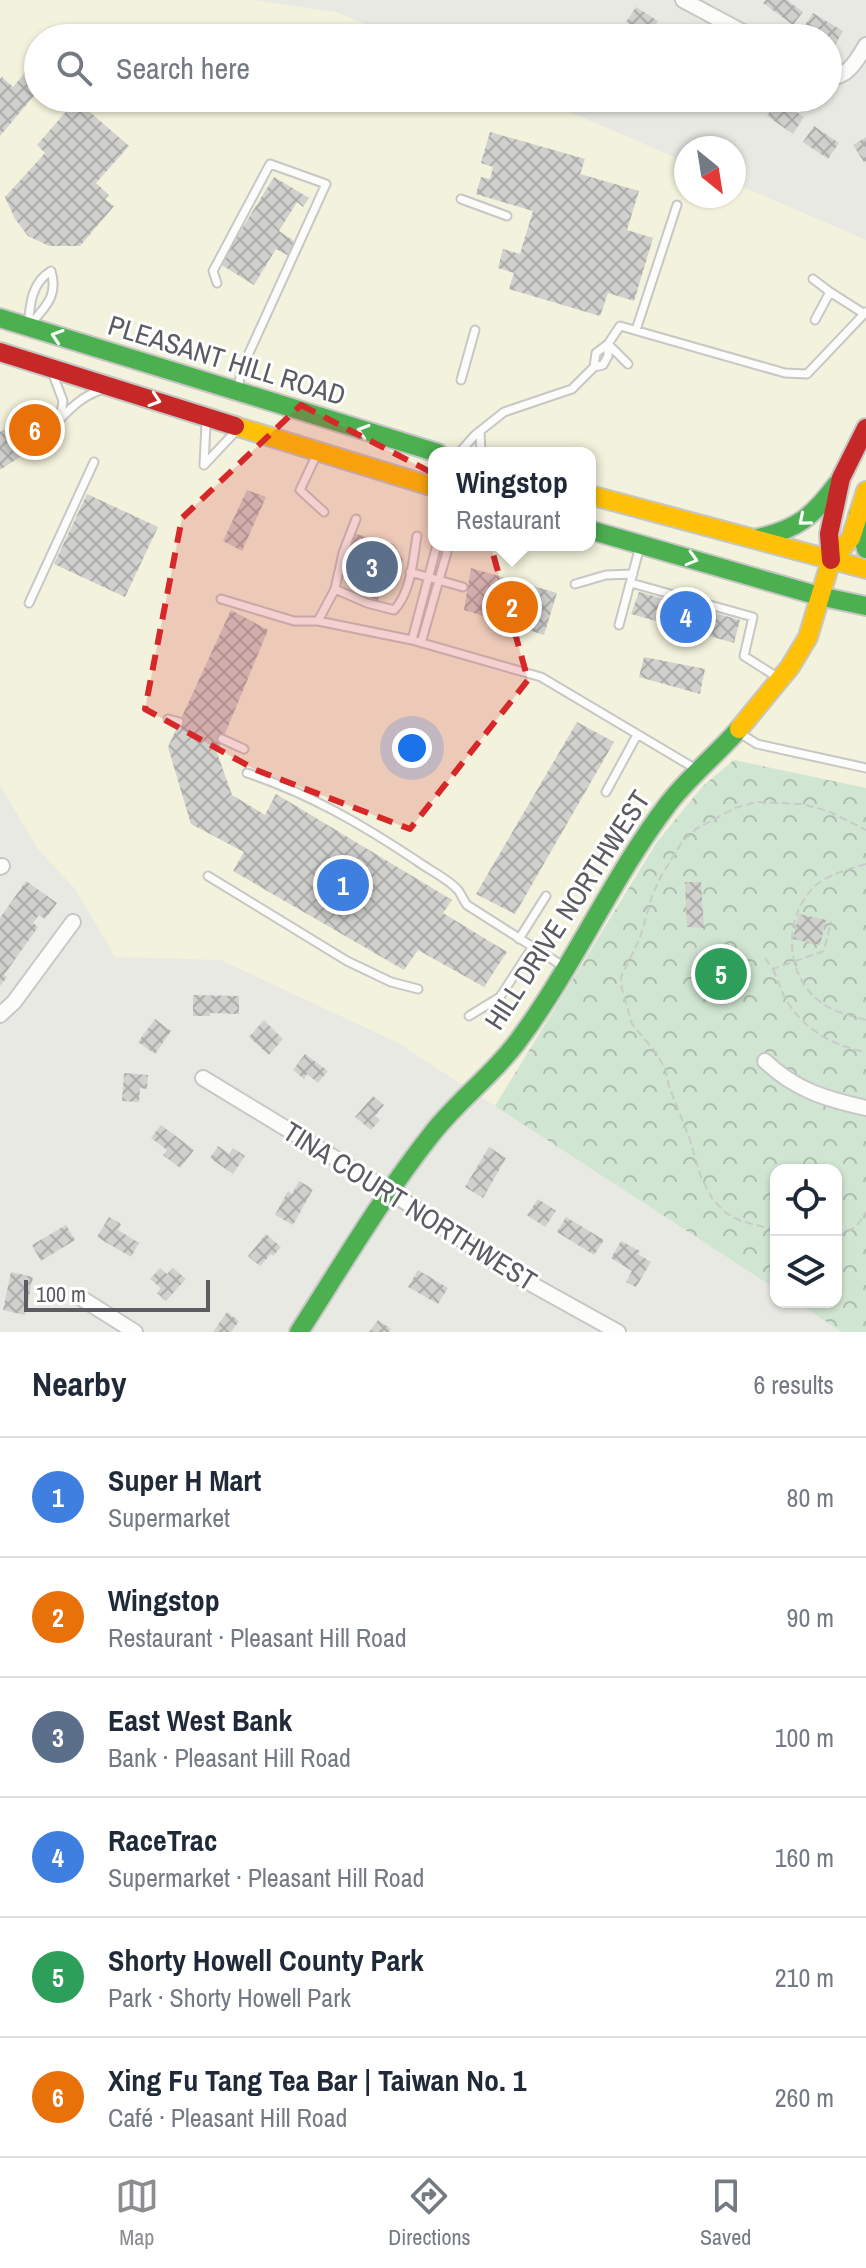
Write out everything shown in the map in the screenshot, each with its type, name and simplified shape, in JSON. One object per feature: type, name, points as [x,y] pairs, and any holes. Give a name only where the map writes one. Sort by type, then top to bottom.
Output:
[{"type":"main road","name":"PLEASANT HILL ROAD","points":[[0,318],[428,450]]},
{"type":"main road","points":[[0,352],[428,485]]},
{"type":"main road","points":[[753,539],[783,534],[795,528],[819,507],[841,478],[866,428]]},
{"type":"main road","points":[[831,560],[829,534],[841,478]]},
{"type":"main road","points":[[831,560],[851,538],[866,491]]},
{"type":"main road","points":[[596,497],[866,569]]},
{"type":"main road","points":[[858,515],[866,549]]},
{"type":"main road","points":[[596,532],[819,596],[866,606]]},
{"type":"main road","name":"HILL DRIVE NORTHWEST","points":[[299,1332],[389,1191],[433,1132],[517,1043],[567,968],[600,907],[660,817],[698,770],[737,732],[790,667],[808,637],[831,560]]},
{"type":"street","points":[[683,0],[728,24]]},
{"type":"street","points":[[842,74],[856,62],[866,45]]},
{"type":"street","points":[[0,1015],[14,1002],[73,922]]},
{"type":"street","points":[[765,1061],[782,1077],[805,1091],[866,1108]]},
{"type":"street","name":"TINA COURT NORTHWEST","points":[[203,1078],[389,1191],[508,1271],[618,1332]]},
{"type":"street","points":[[81,1298],[135,1332]]},
{"type":"lane","points":[[217,283],[213,271],[270,164],[326,184],[249,353],[240,376],[238,393]]},
{"type":"lane","points":[[461,199],[507,216]]},
{"type":"lane","points":[[636,330],[676,208]]},
{"type":"lane","points":[[51,271],[55,283],[48,305],[28,327],[31,300],[40,277],[51,271]]},
{"type":"lane","points":[[464,447],[504,412],[572,389],[594,367],[603,365],[608,356],[608,344],[620,326],[785,373],[807,374],[865,312],[813,279]]},
{"type":"lane","points":[[815,320],[830,292]]},
{"type":"lane","points":[[461,380],[475,330]]},
{"type":"lane","points":[[608,344],[628,364]]},
{"type":"lane","points":[[50,368],[63,401],[60,419],[74,404],[109,386]]},
{"type":"lane","points":[[205,417],[204,465],[239,427]]},
{"type":"lane","points":[[480,431],[481,447]]},
{"type":"lane","points":[[318,452],[300,490],[324,512]]},
{"type":"lane","points":[[29,603],[94,462]]},
{"type":"lane","points":[[318,621],[335,589],[343,553],[356,519]]},
{"type":"lane","points":[[335,589],[367,603],[394,610],[410,572],[417,536]]},
{"type":"lane","points":[[619,625],[641,544]]},
{"type":"lane","points":[[412,640],[436,551]]},
{"type":"lane","points":[[421,643],[447,551]]},
{"type":"lane","points":[[410,572],[463,587]]},
{"type":"lane","points":[[575,584],[606,575],[633,574]]},
{"type":"lane","points":[[631,583],[753,617],[744,656],[780,679]]},
{"type":"lane","points":[[221,599],[294,621],[318,621],[412,640],[541,677],[698,770]]},
{"type":"lane","points":[[168,719],[179,722]]},
{"type":"lane","points":[[737,732],[757,744],[866,768]]},
{"type":"lane","points":[[606,792],[637,735]]},
{"type":"lane","points":[[222,739],[244,749]]},
{"type":"lane","points":[[247,773],[292,789],[402,851],[457,889],[467,905],[567,968]]},
{"type":"lane","points":[[208,876],[347,961],[391,982],[418,989]]},
{"type":"lane","points":[[519,939],[546,896]]},
{"type":"lane","points":[[469,1016],[500,997],[532,948]]},
{"type":"path","points":[[770,1228],[741,1221],[726,1213],[713,1200],[701,1177],[665,1069],[657,1054],[632,1024],[621,977],[640,938],[660,878],[682,842],[696,829],[735,808],[756,802],[802,804],[828,811],[866,830]]},
{"type":"path","points":[[866,864],[831,876],[814,887],[794,922],[792,934],[794,960],[804,983],[823,1004],[866,1020]]},
{"type":"path","points":[[773,969],[824,951],[831,921]]},
{"type":"path","points":[[765,958],[794,1012],[807,1026],[846,1048],[866,1052]]},
{"type":"path","points":[[842,1235],[849,1233],[860,1223],[866,1212]]},
{"type":"highlighted area","points":[[301,405],[477,496],[528,680],[410,829],[256,770],[145,709],[182,518]]},
{"type":"shaded area","points":[[0,0],[253,0],[336,12],[365,24],[24,24],[24,112],[570,112],[674,157],[674,208],[746,208],[746,188],[866,240],[866,788],[734,760],[703,786],[657,842],[495,1106],[398,1043],[221,960],[115,957],[76,890],[37,848],[0,785]]},
{"type":"green space","points":[[734,760],[866,788],[866,1332],[842,1332],[805,1308],[842,1308],[842,1164],[770,1164],[770,1285],[495,1106],[657,842],[703,786]]},
{"type":"building","points":[[765,0],[787,0],[803,12],[792,24],[763,3]]},
{"type":"building","points":[[636,7],[658,21],[656,24],[626,22]]},
{"type":"building","points":[[813,13],[831,24],[806,24]]},
{"type":"building","points":[[24,74],[24,108],[0,136],[0,79],[2,77],[13,87]]},
{"type":"building","points":[[66,112],[90,112],[129,146],[96,183],[109,195],[105,199],[114,206],[80,246],[49,246],[28,236],[15,219],[5,197],[45,153],[37,145]]},
{"type":"building","points":[[770,112],[796,112],[804,117],[793,134],[767,116]]},
{"type":"building","points":[[814,126],[839,143],[828,159],[803,142]]},
{"type":"building","points":[[490,132],[585,159],[580,174],[639,191],[627,230],[653,238],[634,301],[608,293],[600,316],[509,289],[514,273],[498,268],[503,249],[520,254],[533,211],[476,194],[481,177],[490,179],[493,167],[481,163]]},
{"type":"building","points":[[866,137],[866,161],[864,162],[853,145]]},
{"type":"building","points":[[274,177],[309,198],[303,207],[297,202],[279,231],[297,243],[289,256],[276,249],[254,285],[220,264]]},
{"type":"building","points":[[22,419],[57,433],[0,470],[0,432]]},
{"type":"building","points":[[247,490],[266,497],[242,551],[223,541]]},
{"type":"building","points":[[87,494],[158,527],[125,597],[54,564]]},
{"type":"building","points":[[352,533],[394,544],[403,560],[391,589],[381,586],[378,600],[357,593],[360,579],[342,573]]},
{"type":"building","points":[[471,568],[557,593],[544,635],[464,610]]},
{"type":"building","points":[[639,592],[740,620],[734,643],[631,614]]},
{"type":"building","points":[[231,610],[268,630],[217,753],[232,795],[265,815],[276,794],[452,900],[443,913],[507,952],[484,987],[418,950],[404,970],[233,871],[244,852],[191,824],[168,747]]},
{"type":"building","points":[[644,657],[705,669],[700,694],[639,677]]},
{"type":"building","points":[[577,722],[614,742],[515,914],[476,894]]},
{"type":"building","points":[[26,881],[57,903],[45,919],[39,915],[33,923],[38,927],[4,975],[7,977],[0,986],[0,918]]},
{"type":"building","points":[[685,882],[701,882],[704,928],[687,927]]},
{"type":"building","points":[[799,914],[826,920],[820,945],[793,939]]},
{"type":"building","points":[[193,995],[239,996],[239,1014],[193,1016]]},
{"type":"building","points":[[155,1019],[171,1031],[155,1054],[138,1042]]},
{"type":"building","points":[[264,1020],[283,1039],[269,1055],[249,1037]]},
{"type":"building","points":[[305,1054],[328,1071],[318,1083],[307,1074],[304,1079],[293,1070]]},
{"type":"building","points":[[124,1073],[148,1075],[147,1089],[140,1088],[139,1102],[122,1101]]},
{"type":"building","points":[[373,1096],[384,1105],[375,1116],[380,1120],[371,1130],[355,1117]]},
{"type":"building","points":[[161,1125],[194,1150],[180,1168],[163,1155],[167,1150],[151,1138]]},
{"type":"building","points":[[218,1146],[229,1154],[233,1148],[245,1156],[233,1174],[210,1158]]},
{"type":"building","points":[[489,1147],[506,1158],[483,1198],[465,1187]]},
{"type":"building","points":[[299,1181],[313,1189],[293,1225],[275,1215],[288,1191],[292,1194]]},
{"type":"building","points":[[538,1199],[556,1211],[545,1227],[527,1215]]},
{"type":"building","points":[[109,1217],[121,1224],[118,1230],[139,1243],[131,1257],[97,1237]]},
{"type":"building","points":[[566,1217],[604,1240],[594,1255],[557,1232]]},
{"type":"building","points":[[66,1225],[75,1240],[41,1261],[32,1245]]},
{"type":"building","points":[[266,1234],[281,1247],[260,1266],[248,1256]]},
{"type":"building","points":[[621,1241],[640,1251],[638,1254],[651,1262],[636,1287],[626,1282],[632,1271],[611,1258]]},
{"type":"building","points":[[160,1268],[167,1274],[173,1268],[186,1279],[166,1301],[157,1293],[161,1288],[150,1279]]},
{"type":"building","points":[[418,1270],[448,1288],[438,1304],[408,1287]]},
{"type":"building","points":[[11,1272],[33,1277],[25,1315],[3,1310]]},
{"type":"building","points":[[227,1312],[239,1321],[231,1332],[213,1332]]},
{"type":"building","points":[[378,1320],[391,1329],[389,1332],[369,1332]]},
{"type":"traffic: fast","points":[[0,318],[428,450]]},
{"type":"traffic: fast","points":[[758,538],[804,520],[837,484]]},
{"type":"traffic: fast","points":[[858,515],[866,549]]},
{"type":"traffic: fast","points":[[596,532],[819,596],[866,606]]},
{"type":"traffic: fast","points":[[299,1332],[413,1159],[441,1123],[518,1041],[557,983],[628,862],[668,804],[739,729]]},
{"type":"traffic: slow","points":[[235,426],[428,485]]},
{"type":"traffic: slow","points":[[739,729],[790,667],[808,637],[831,560],[851,538],[866,491]]},
{"type":"traffic: slow","points":[[596,497],[866,569]]},
{"type":"traffic: jam","points":[[0,352],[235,426]]},
{"type":"traffic: jam","points":[[831,560],[829,534],[841,478],[866,428]]},
{"type":"place","name":"Xing Fu Tang Tea Bar | Taiwan No. 1","points":[[35,430]]},
{"type":"place","name":"East West Bank","points":[[372,567]]},
{"type":"place","name":"Wingstop","points":[[512,607]]},
{"type":"place","name":"RaceTrac","points":[[686,617]]},
{"type":"place","name":"Super H Mart","points":[[343,885]]},
{"type":"place","name":"Shorty Howell County Park","points":[[721,974]]}]
